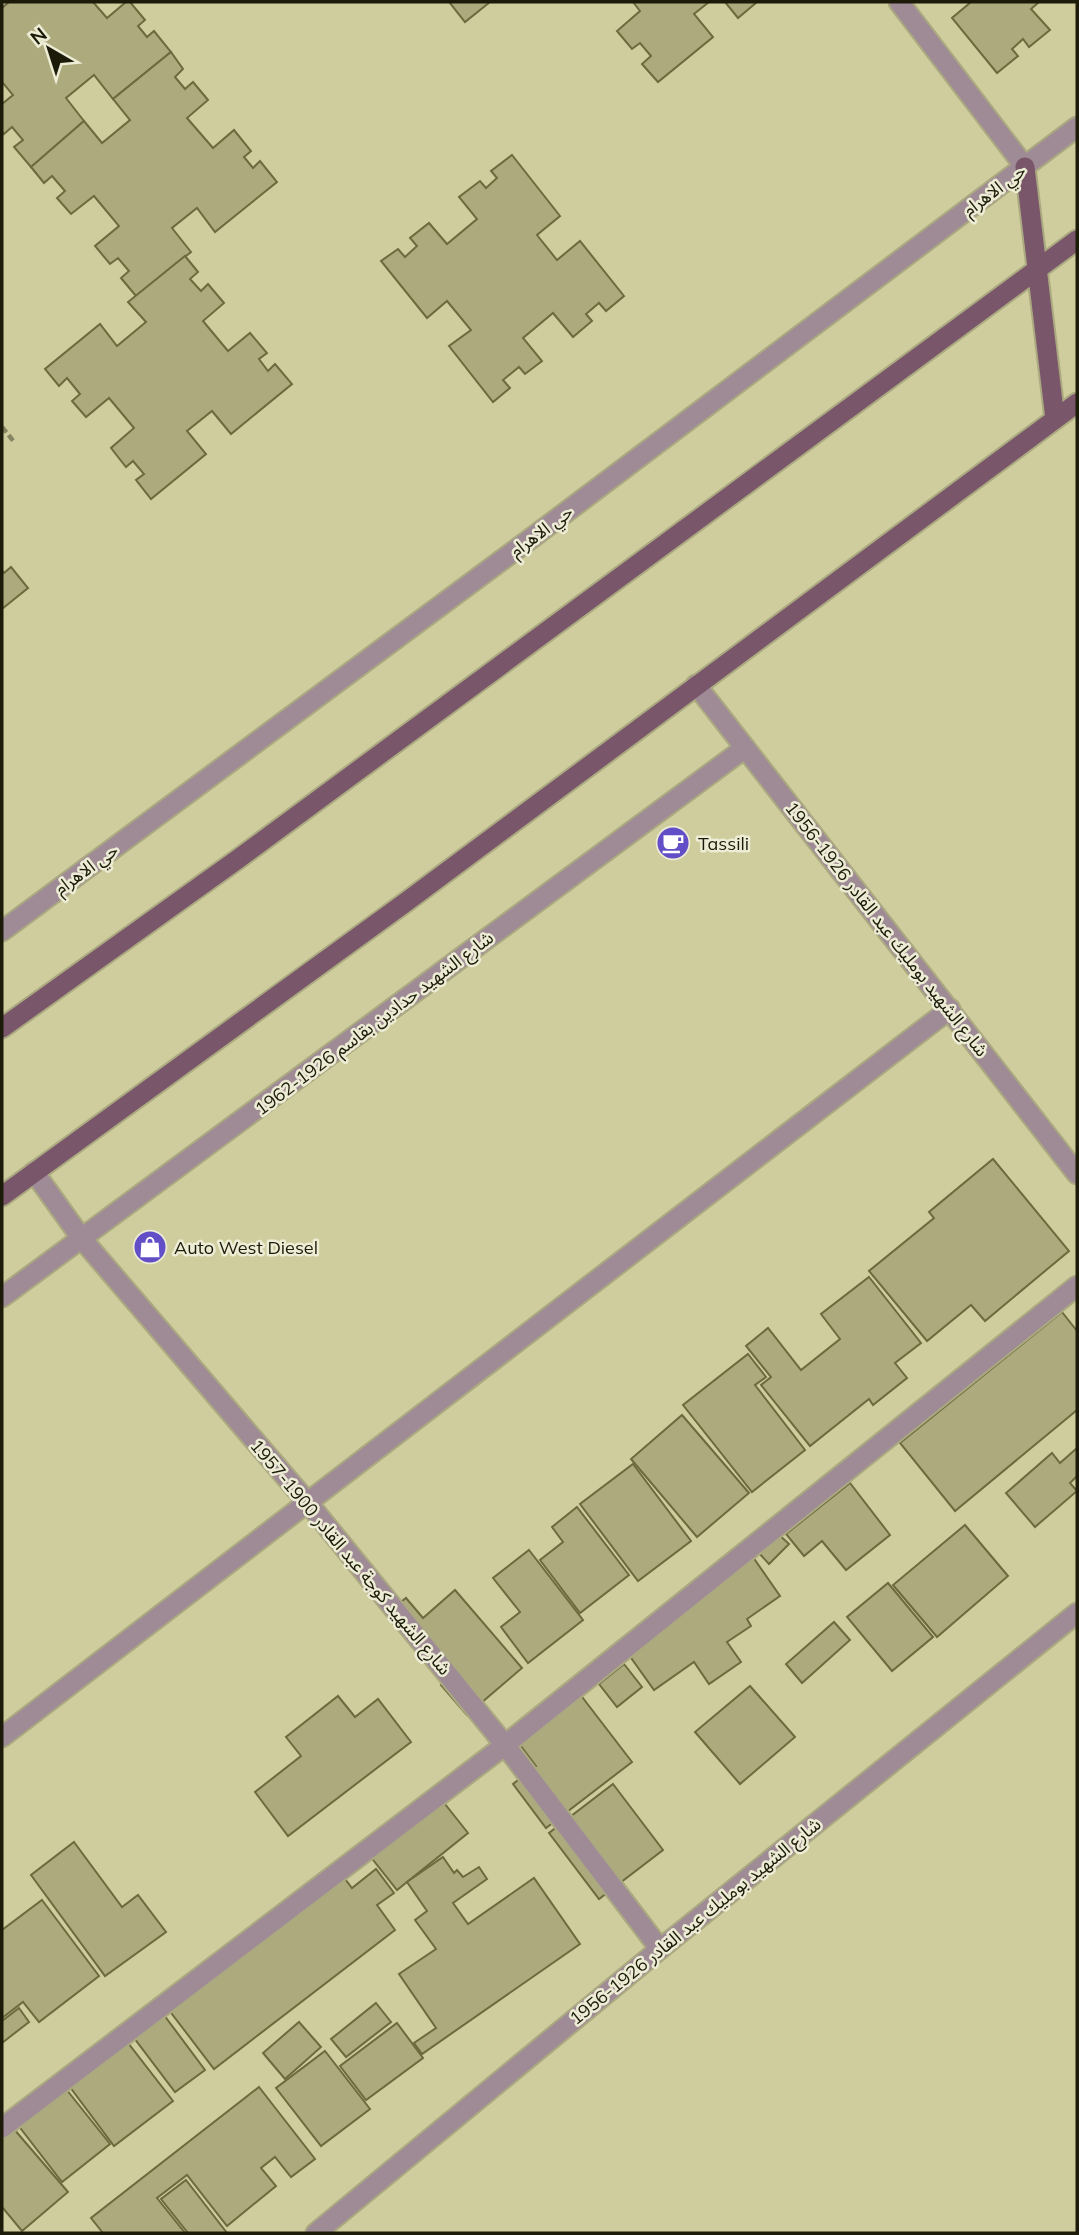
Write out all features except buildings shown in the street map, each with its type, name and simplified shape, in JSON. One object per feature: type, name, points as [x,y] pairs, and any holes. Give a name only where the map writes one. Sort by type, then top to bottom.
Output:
[{"type":"main road","points":[[1025,167],[1055,419]]},
{"type":"main road","points":[[2,1028],[249,851],[1077,240]]},
{"type":"main road","points":[[2,1196],[405,902],[1077,403]]},
{"type":"street","points":[[899,2],[1025,167]]},
{"type":"street","name":"حي الاهرام","points":[[2,931],[548,526],[1077,127]]},
{"type":"street","name":"شارع الشهيد بومليك عبد القادر 1926-1956","points":[[696,685],[1077,1174]]},
{"type":"street","name":"شارع الشهيد حدادين بقاسم 1926-1962","points":[[2,1297],[745,748]]},
{"type":"street","points":[[2,1737],[950,1009]]},
{"type":"street","name":"شارع الشهيد كوجة عبد القادر 1900-1957","points":[[34,1172],[82,1239],[308,1503],[505,1745],[660,1949]]},
{"type":"street","points":[[2,2128],[505,1745],[1077,1286]]},
{"type":"street","name":"شارع الشهيد بومليك عبد القادر 1926-1956","points":[[316,2233],[660,1949],[1077,1612]]},
{"type":"path","points":[[2,427],[15,443]]},
{"type":"place","name":"Tassili","points":[[673,843]]},
{"type":"place","name":"Auto West Diesel","points":[[150,1247]]}]
